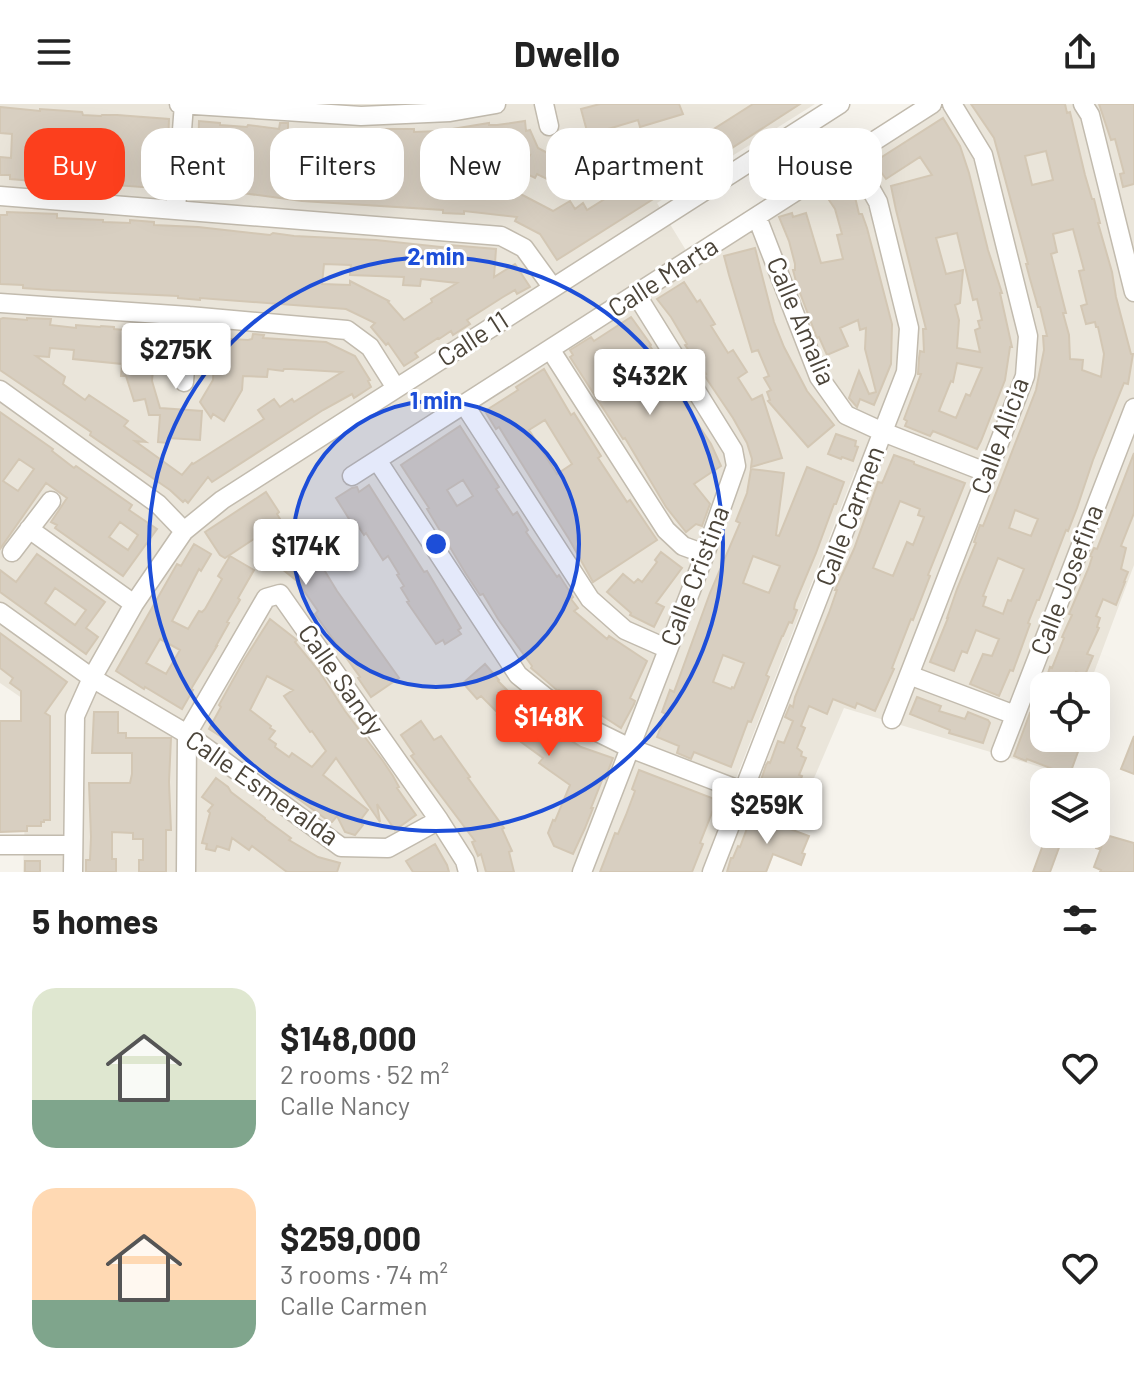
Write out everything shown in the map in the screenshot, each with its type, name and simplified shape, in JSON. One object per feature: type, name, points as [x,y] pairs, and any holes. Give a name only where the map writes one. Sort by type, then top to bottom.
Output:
[{"type":"street","points":[[176,209],[182,104],[361,116],[450,112],[496,104]]},
{"type":"street","points":[[544,104],[549,126]]},
{"type":"street","name":"Calle 11","points":[[73,872],[75,716],[92,678],[134,604],[184,531],[222,500],[840,104]]},
{"type":"street","name":"Calle Marta","points":[[882,136],[932,104]]},
{"type":"street","name":"Calle Alicia","points":[[892,719],[1025,376],[1028,336],[983,155],[952,104]]},
{"type":"street","points":[[1083,104],[1090,115],[1133,284]]},
{"type":"street","points":[[0,196],[501,236],[524,248],[553,288]]},
{"type":"street","name":"Calle Marta","points":[[352,476],[783,200]]},
{"type":"street","name":"Calle Carmen","points":[[712,872],[906,372],[909,328],[877,200]]},
{"type":"street","name":"Calle Amalia","points":[[757,217],[819,377],[846,415],[988,473]]},
{"type":"street","name":"Calle Cristina","points":[[582,872],[736,466],[733,450],[636,294]]},
{"type":"street","points":[[0,303],[347,330],[370,347],[396,388]]},
{"type":"street","points":[[184,382],[189,316]]},
{"type":"street","points":[[550,349],[666,530],[683,546],[705,554]]},
{"type":"street","points":[[0,390],[158,504],[184,531]]},
{"type":"street","points":[[464,404],[590,599],[625,630],[668,649]]},
{"type":"street","name":"Calle Josefina","points":[[1001,752],[1134,408]]},
{"type":"street","points":[[377,460],[518,675],[575,721],[630,748],[791,810]]},
{"type":"street","points":[[12,552],[51,501]]},
{"type":"street","points":[[29,529],[134,604]]},
{"type":"street","name":"Calle Sandy","points":[[187,734],[266,598],[280,594],[439,820],[465,861],[468,872]]},
{"type":"street","name":"Calle Esmeralda","points":[[0,612],[92,678],[187,734],[341,847],[388,848],[439,820]]},
{"type":"street","points":[[909,675],[1015,715]]},
{"type":"street","points":[[186,872],[187,734]]},
{"type":"street","points":[[0,845],[73,845]]},
{"type":"shaded area","points":[[0,104],[815,104],[777,128],[749,128],[749,145],[733,155],[733,128],[546,128],[546,200],[662,200],[657,203],[695,265],[798,200],[882,200],[882,146],[949,104],[1134,104],[1134,565],[1094,672],[1030,672],[1030,752],[1065,752],[1059,768],[1044,768],[844,708],[806,797],[793,801],[757,786],[875,479],[855,471],[730,794],[786,822],[767,872],[23,872],[29,703],[0,683]]},
{"type":"building","points":[[600,104],[679,104],[683,114],[640,127],[638,120],[611,128],[586,128],[581,109]]},
{"type":"building","points":[[753,104],[800,104],[763,128],[749,128],[749,137],[733,147],[733,128],[715,128]]},
{"type":"building","points":[[971,104],[1065,104],[1067,113],[1070,112],[1094,199],[1116,297],[1133,354],[1128,384],[1124,383],[1068,531],[1028,623],[1013,671],[1010,670],[999,696],[970,684],[983,654],[992,656],[999,639],[976,630],[967,653],[962,651],[954,671],[930,662],[976,543],[980,525],[983,526],[1036,390],[1044,350],[1043,336],[1047,336],[994,138]],"holes":[[[1046,151],[1053,180],[1032,185],[1025,156]],[[1073,229],[1084,270],[1079,271],[1087,304],[1081,306],[1086,324],[1095,322],[1098,327],[1104,354],[1101,377],[1082,370],[1083,360],[1070,359],[1069,335],[1063,313],[1066,313],[1051,254],[1057,252],[1053,234]],[[1015,510],[1038,519],[1031,536],[1009,528]],[[998,558],[1024,569],[1003,614],[983,606],[986,597],[983,596]]]},
{"type":"building","points":[[1099,104],[1134,104],[1134,184],[1123,187],[1120,174],[1124,173],[1115,139],[1111,140]]},
{"type":"building","points":[[0,107],[169,119],[169,128],[141,128],[141,187],[125,186],[125,128],[24,128],[24,180],[0,175],[0,157],[11,158],[12,134],[0,133]]},
{"type":"building","points":[[943,118],[960,146],[969,173],[1002,293],[1012,347],[1005,380],[977,449],[933,431],[930,436],[905,426],[907,421],[904,419],[921,374],[918,374],[919,358],[920,351],[924,352],[923,329],[926,329],[891,186],[932,175],[920,157],[886,179],[882,173],[882,157]],"holes":[[[957,233],[973,300],[977,299],[982,320],[978,321],[980,328],[975,330],[980,352],[957,348],[959,320],[955,305],[960,303],[963,270],[946,274],[936,238]],[[957,363],[982,368],[956,418],[939,411],[953,382]]]},
{"type":"building","points":[[199,121],[271,128],[270,197],[254,195],[254,128],[199,128]]},
{"type":"building","points":[[525,121],[526,128],[458,128],[489,123],[497,125]]},
{"type":"building","points":[[280,123],[288,123],[288,128],[279,128]]},
{"type":"building","points":[[404,129],[414,129],[414,132],[420,132],[420,200],[530,199],[553,211],[570,201],[575,209],[583,203],[587,210],[603,200],[652,200],[557,260],[540,234],[515,221],[517,217],[294,200],[404,200]]},
{"type":"building","points":[[530,130],[538,148],[546,152],[546,178],[537,174],[535,178],[530,176]]},
{"type":"building","points":[[829,200],[856,200],[867,228],[892,324],[891,364],[874,405],[860,399],[857,407],[849,398],[859,371],[869,394],[876,392],[865,349],[866,328],[860,330],[858,320],[840,328],[848,346],[827,355],[817,338],[797,285],[789,241],[779,217],[806,213],[821,263],[843,259],[837,235],[842,234]]},
{"type":"building","points":[[7,212],[57,214],[57,218],[103,222],[130,223],[130,220],[154,222],[154,225],[270,235],[496,249],[494,277],[515,264],[530,287],[503,297],[467,320],[470,324],[453,335],[451,331],[415,353],[418,357],[404,366],[388,343],[386,345],[371,327],[375,323],[346,309],[0,284],[0,215],[7,215]],"holes":[[[324,264],[351,265],[350,275],[404,277],[403,285],[420,286],[421,279],[457,283],[404,320],[389,301],[350,281],[350,285],[322,284]]]},
{"type":"building","points":[[755,248],[774,322],[784,347],[807,391],[834,425],[808,447],[768,401],[767,392],[771,390],[764,378],[769,376],[758,350],[752,352],[729,275],[724,256]]},
{"type":"building","points":[[684,282],[715,324],[711,326],[728,353],[733,350],[747,372],[738,378],[752,400],[762,395],[782,458],[751,467],[747,443],[657,299]]},
{"type":"building","points":[[631,317],[711,444],[721,466],[694,484],[710,504],[702,526],[696,524],[686,532],[666,507],[625,438],[570,357],[573,355],[570,350],[591,337],[594,341]]},
{"type":"building","points":[[0,319],[51,319],[50,325],[76,328],[76,325],[101,326],[156,333],[152,381],[160,408],[202,411],[200,440],[168,438],[168,443],[158,442],[160,415],[149,415],[145,399],[134,401],[126,376],[121,376],[122,364],[73,359],[74,350],[50,348],[49,357],[36,356],[65,377],[63,384],[85,400],[89,395],[128,421],[124,426],[146,442],[135,441],[182,475],[192,463],[264,419],[258,410],[274,399],[280,407],[292,399],[294,402],[342,372],[268,369],[267,377],[243,376],[242,390],[224,421],[213,414],[211,418],[200,402],[213,380],[215,338],[248,340],[252,339],[253,334],[264,335],[263,338],[326,342],[355,356],[371,387],[354,398],[352,394],[323,410],[212,482],[208,477],[188,503],[0,370]]},
{"type":"building","points":[[544,369],[627,502],[630,500],[657,540],[593,582],[499,427],[496,429],[485,411],[518,390],[516,387]],"holes":[[[545,420],[572,464],[557,474],[529,430]]]},
{"type":"building","points":[[0,412],[53,449],[74,468],[76,466],[132,505],[129,510],[157,529],[123,576],[55,528],[57,525],[51,522],[67,498],[46,483],[0,549]],"holes":[[[19,459],[34,469],[18,491],[3,481]],[[120,522],[138,535],[128,550],[109,537]]]},
{"type":"building","points":[[460,426],[513,515],[517,512],[528,530],[526,532],[573,597],[571,599],[578,608],[574,611],[607,639],[609,636],[647,661],[630,698],[635,701],[634,704],[621,728],[572,696],[570,698],[558,691],[531,668],[483,594],[480,595],[466,574],[401,465]],"holes":[[[463,480],[473,496],[457,506],[447,490]]]},
{"type":"building","points":[[836,434],[856,441],[855,446],[858,447],[853,461],[828,454]]},
{"type":"building","points":[[1134,453],[1134,513],[1121,546],[1126,548],[1121,569],[1128,572],[1125,582],[1116,605],[1103,599],[1096,616],[1100,618],[1099,628],[1087,654],[1093,656],[1086,672],[1048,672],[1064,638],[1072,615],[1069,614],[1089,567],[1090,556],[1094,548],[1097,549]]},
{"type":"building","points":[[894,455],[965,483],[875,711],[857,703],[855,708],[833,699],[827,714],[809,706],[797,748],[806,758],[795,794],[776,787],[776,790],[760,783],[766,765],[770,763],[778,741],[784,743],[793,721],[785,717],[790,705],[793,707],[878,482],[882,483]],"holes":[[[900,501],[920,509],[918,515],[924,517],[913,545],[907,542],[893,576],[873,568]]]},
{"type":"building","points":[[807,467],[844,482],[795,603],[794,609],[797,610],[792,623],[789,622],[782,636],[766,675],[769,677],[731,767],[694,752],[691,759],[677,753],[679,746],[657,737],[666,714],[662,712],[670,690],[674,692],[710,593],[740,523],[736,521],[747,493],[751,469],[784,473],[776,535],[779,536]],"holes":[[[753,556],[780,566],[769,593],[743,583]],[[723,655],[744,663],[731,689],[713,682]]]},
{"type":"building","points":[[369,485],[461,628],[458,630],[461,634],[445,644],[443,640],[436,644],[407,602],[401,588],[404,586],[388,556],[383,560],[366,533],[364,535],[354,520],[351,522],[336,498],[352,488],[357,487],[359,492]]},
{"type":"building","points":[[266,492],[280,519],[262,531],[294,539],[293,545],[325,565],[323,568],[337,591],[399,678],[371,697],[315,614],[318,611],[297,581],[282,569],[258,565],[263,533],[225,558],[205,532]]},
{"type":"building","points":[[194,544],[211,554],[201,571],[199,569],[172,621],[188,629],[199,611],[205,609],[222,579],[218,576],[230,556],[254,570],[182,709],[116,671],[177,564],[181,566]],"holes":[[[160,639],[180,650],[166,674],[146,663]]]},
{"type":"building","points":[[661,552],[682,568],[656,603],[664,607],[654,627],[630,615],[607,592],[623,574],[634,583],[638,579],[642,582]]},
{"type":"building","points":[[37,554],[105,602],[86,628],[98,637],[86,654],[0,592],[0,570],[16,582]],"holes":[[[55,588],[86,610],[75,625],[45,603]]]},
{"type":"building","points":[[270,619],[297,640],[295,642],[383,761],[416,815],[395,830],[377,804],[380,822],[336,758],[323,775],[368,810],[359,822],[363,825],[355,835],[345,832],[337,816],[330,822],[234,749],[236,746],[209,729],[244,660]],"holes":[[[267,676],[293,690],[284,696],[326,751],[312,767],[292,753],[289,757],[275,747],[276,744],[269,739],[275,731],[250,710]]]},
{"type":"building","points":[[0,633],[67,682],[45,713],[50,716],[50,820],[41,822],[41,826],[27,826],[27,831],[0,832],[0,721],[21,721],[21,691],[10,683],[13,678],[0,668]]},
{"type":"building","points":[[485,664],[498,681],[542,722],[581,747],[613,758],[573,854],[554,846],[548,833],[570,785],[539,763],[543,758],[510,734],[500,724],[503,722],[499,714],[481,696],[477,699],[463,683]]},
{"type":"building","points":[[917,697],[941,706],[939,711],[965,719],[968,712],[988,720],[990,723],[983,743],[949,733],[950,730],[910,714]]},
{"type":"building","points":[[94,712],[118,712],[118,733],[126,733],[126,738],[171,738],[171,830],[166,830],[166,872],[139,872],[139,860],[143,860],[143,839],[133,839],[133,833],[112,832],[112,859],[116,859],[116,872],[86,872],[91,837],[89,783],[130,783],[132,774],[132,753],[92,753]]},
{"type":"building","points":[[1030,713],[1030,752],[1078,752],[1072,768],[1050,768],[1014,756]]},
{"type":"building","points":[[421,721],[434,740],[441,736],[504,828],[512,851],[509,852],[514,872],[486,872],[481,854],[478,856],[472,842],[475,841],[411,756],[414,754],[401,735]]},
{"type":"building","points":[[1134,736],[1134,774],[1121,769]]},
{"type":"building","points":[[639,770],[717,800],[692,872],[600,872],[615,833],[618,834],[626,815]]},
{"type":"building","points":[[216,778],[291,838],[289,840],[318,857],[340,863],[337,872],[287,872],[252,846],[249,850],[232,838],[229,850],[217,846],[215,851],[206,849],[207,844],[202,843],[208,811],[213,805],[202,797]]},
{"type":"building","points":[[750,814],[809,836],[801,865],[773,854],[766,872],[727,872],[731,858],[740,847]]},
{"type":"building","points":[[1110,836],[1134,843],[1134,872],[1100,872],[1094,867],[1101,848],[1110,848]]},
{"type":"building","points":[[435,844],[449,872],[413,872],[406,861]]},
{"type":"building","points":[[1042,848],[1059,848],[1050,872],[1033,872]]},
{"type":"building","points":[[25,861],[40,861],[40,872],[25,872]]}]
